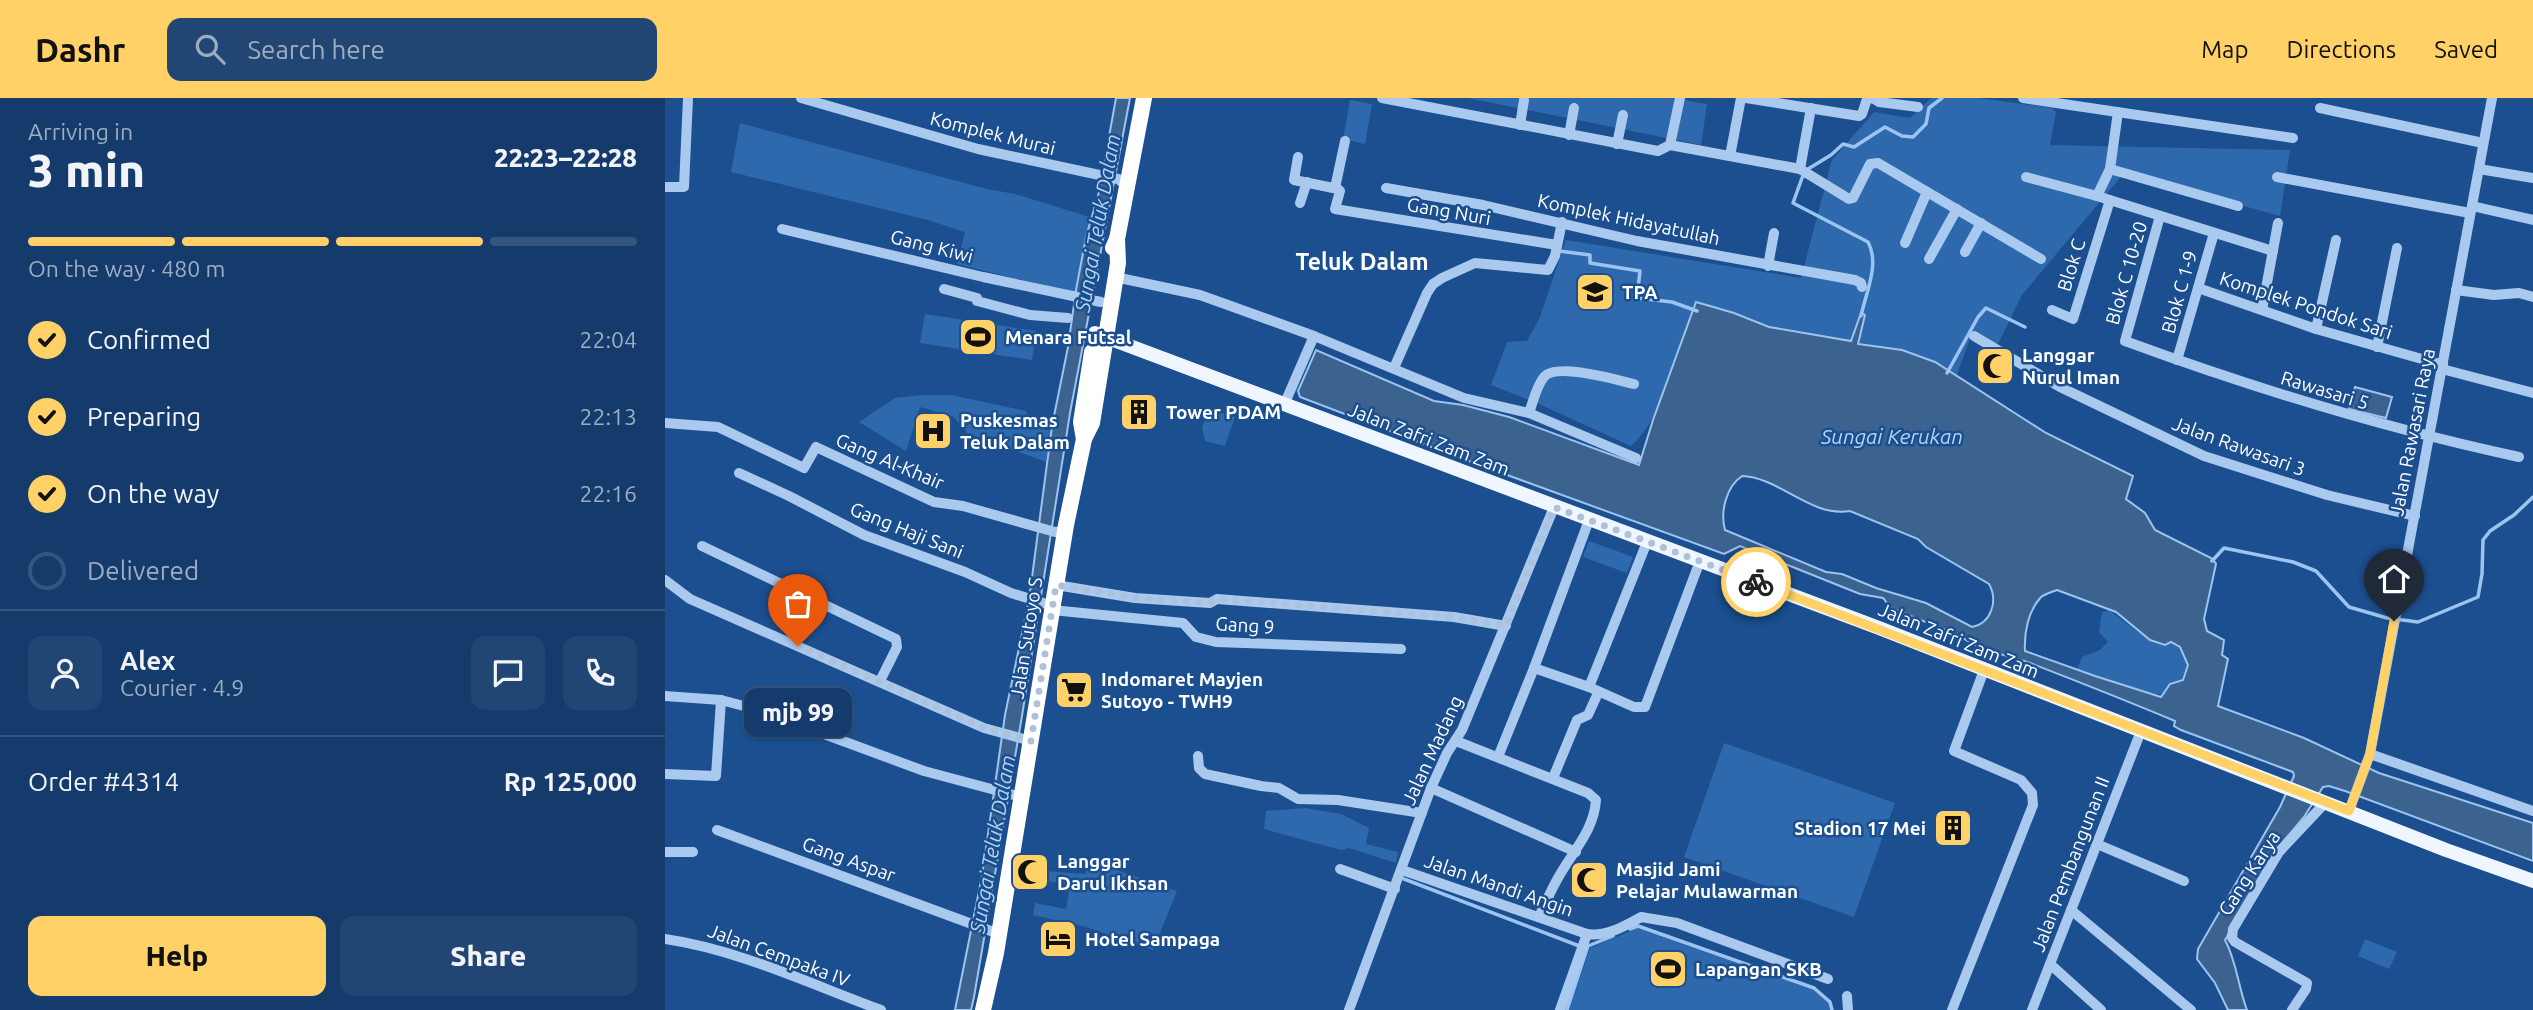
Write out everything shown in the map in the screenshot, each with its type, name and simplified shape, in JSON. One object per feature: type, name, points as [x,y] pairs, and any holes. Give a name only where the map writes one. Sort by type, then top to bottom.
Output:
[{"type":"highway","name":"Jalan Sutoyo S","points":[[983,1010],[1025,740],[1056,585],[1060,532],[1084,439],[1092,423],[1100,335],[1118,262],[1117,239],[1123,183],[1144,98]]},
{"type":"highway","name":"Jalan Sutoyo S","points":[[1100,335],[1097,300],[1117,239]]},
{"type":"main road","name":"Jalan Zafri Zam Zam","points":[[1100,335],[1700,561],[2323,802],[2350,807],[2446,850],[2533,881]]},
{"type":"street","points":[[665,187],[684,187],[688,98]]},
{"type":"street","name":"Komplek Murai","points":[[801,98],[978,149],[1097,174],[1123,183]]},
{"type":"street","points":[[1382,98],[1617,144],[1730,156],[1804,172],[1849,199],[1853,198],[1870,164],[1874,162],[2041,259]]},
{"type":"street","points":[[1665,148],[1680,98]]},
{"type":"street","points":[[1730,156],[1744,98],[1780,101],[1859,116],[1867,99],[1873,98],[1879,102],[1919,107]]},
{"type":"street","points":[[2023,98],[2293,138]]},
{"type":"street","name":"Jalan Rawasari Raya","points":[[2350,807],[2369,757],[2492,98]]},
{"type":"street","points":[[1520,125],[1524,100]]},
{"type":"street","points":[[1570,135],[1574,108]]},
{"type":"street","points":[[1804,172],[1811,108]]},
{"type":"street","points":[[2320,108],[2483,144]]},
{"type":"street","points":[[2097,196],[2110,169],[2118,112]]},
{"type":"street","points":[[1617,144],[1623,115]]},
{"type":"street","points":[[1298,157],[1294,180],[1335,188],[1345,141]]},
{"type":"street","points":[[2110,169],[2238,206]]},
{"type":"street","points":[[2479,169],[2533,178]]},
{"type":"street","points":[[2026,177],[2097,196],[2273,251]]},
{"type":"street","points":[[2277,177],[2533,220]]},
{"type":"street","points":[[1300,203],[1307,182]]},
{"type":"street","name":"Gang Nuri","points":[[1335,188],[1340,191],[1335,209],[1556,250]]},
{"type":"street","name":"Komplek Hidayatullah","points":[[1386,188],[1483,205],[1637,241],[1855,280],[1861,283],[1862,287]]},
{"type":"street","points":[[1905,243],[1927,192]]},
{"type":"street","name":"Blok C","points":[[2052,310],[2073,319],[2110,200]]},
{"type":"street","points":[[1929,259],[1957,209]]},
{"type":"street","name":"Blok C 10-20","points":[[2125,341],[2160,216]]},
{"type":"street","points":[[1394,369],[1433,284],[1462,267],[1475,263],[1545,271],[1551,267],[1562,222]]},
{"type":"street","points":[[1965,252],[1981,223]]},
{"type":"street","points":[[2262,310],[2279,223]]},
{"type":"street","name":"Gang Kiwi","points":[[782,229],[983,277],[1097,300]]},
{"type":"street","points":[[1768,266],[1774,233]]},
{"type":"street","name":"Blok C 1-9","points":[[2177,360],[2214,233]]},
{"type":"street","points":[[2316,329],[2336,240]]},
{"type":"street","points":[[2377,347],[2397,248]]},
{"type":"street","points":[[1115,277],[1200,295],[1314,336],[1464,398],[1529,413],[1636,458]]},
{"type":"street","name":"Komplek Pondok Sari","points":[[2198,288],[2316,329],[2533,393]]},
{"type":"street","points":[[944,289],[977,298],[977,301],[1030,314],[1068,318]]},
{"type":"street","points":[[2456,290],[2494,295],[2519,293],[2533,297]]},
{"type":"street","name":"Jalan Rawasari 3","points":[[1974,335],[2060,387],[2151,433],[2233,467],[2327,495],[2414,516]]},
{"type":"street","points":[[1284,405],[1314,336]]},
{"type":"street","name":"Rawasari 5","points":[[2125,341],[2331,411],[2430,438],[2519,457]]},
{"type":"street","points":[[1529,413],[1543,378],[1548,373],[1587,373],[1635,384]]},
{"type":"street","name":"Gang Al-Khair","points":[[665,423],[718,427],[804,468],[815,447],[934,502],[963,506],[1060,532]]},
{"type":"street","name":"Gang Haji Sani","points":[[739,473],[864,535],[1050,606]]},
{"type":"street","name":"Jalan Madang","points":[[1349,1010],[1431,788],[1447,753],[1456,741],[1554,507]]},
{"type":"street","points":[[1498,757],[1589,520]]},
{"type":"street","points":[[1553,778],[1577,720],[1588,715],[1594,690],[1647,542]]},
{"type":"street","points":[[702,547],[896,639],[897,647],[880,681]]},
{"type":"street","points":[[1534,668],[1635,707],[1642,708],[1647,705],[1700,561]]},
{"type":"street","points":[[665,580],[690,599],[1000,734],[1025,740]]},
{"type":"street","points":[[1056,585],[1135,598],[1210,603],[1217,599],[1454,617],[1506,626]]},
{"type":"street","name":"Gang 9","points":[[1050,606],[1183,623],[1195,637],[1216,642],[1401,649]]},
{"type":"street","points":[[1952,1010],[2033,805],[2032,793],[2021,779],[1954,751],[1984,670]]},
{"type":"street","points":[[665,696],[721,700],[759,710],[924,771],[1016,796]]},
{"type":"street","points":[[665,774],[716,776],[721,700]]},
{"type":"street","name":"Jalan Pembangunan II","points":[[2032,1010],[2141,731]]},
{"type":"street","points":[[1456,741],[1553,778],[1588,793],[1595,800],[1591,823],[1576,852],[1559,875],[1539,918]]},
{"type":"street","points":[[1198,756],[1199,768],[1205,774],[1279,788],[1298,799],[1338,800],[1422,813]]},
{"type":"street","points":[[2369,757],[2533,811]]},
{"type":"street","points":[[1431,788],[1576,852]]},
{"type":"street","name":"Gang Karya","points":[[2293,1010],[2307,984],[2235,942],[2232,934],[2279,852],[2323,802]]},
{"type":"street","name":"Gang Aspar","points":[[717,830],[995,931]]},
{"type":"street","points":[[2097,844],[2184,881]]},
{"type":"street","points":[[665,852],[693,852]]},
{"type":"street","points":[[1340,869],[1395,888]]},
{"type":"street","name":"Jalan Mandi Angin","points":[[1402,870],[1587,934],[1560,1010]]},
{"type":"street","points":[[2071,910],[2191,1010]]},
{"type":"street","points":[[1587,934],[1597,936],[1641,917],[1654,918],[1677,923],[1828,979]]},
{"type":"street","name":"Jalan Cempaka IV","points":[[665,939],[693,943],[739,957],[881,1010]]},
{"type":"street","points":[[2050,964],[2101,1010]]},
{"type":"street","points":[[1847,996],[1848,1010]]},
{"type":"shaded area","points":[[1468,98],[1672,98],[1707,104],[1701,145]]},
{"type":"shaded area","points":[[1931,98],[1978,98],[2052,108],[2056,112],[2050,145],[2290,150],[2280,216],[2124,173],[2022,295],[1997,346],[1972,333],[1956,377],[1909,354],[1858,344],[1865,315],[1852,341],[1769,327],[1696,302],[1662,399],[1643,433],[1631,446],[1491,385],[1507,342],[1527,341],[1540,317],[1566,240],[1801,278],[1832,160],[1874,112],[1910,118]]},
{"type":"shaded area","points":[[1350,100],[1372,104],[1365,144],[1343,139]]},
{"type":"shaded area","points":[[740,123],[987,189],[1015,194],[1093,218],[1079,294],[957,264],[965,232],[928,220],[731,172]]},
{"type":"shaded area","name":"Menara Futsal","points":[[925,314],[1036,331],[1032,360],[920,343]]},
{"type":"shaded area","points":[[951,395],[1026,411],[1029,424],[1050,431],[1046,462],[967,433],[954,417],[920,407],[906,451],[859,422],[895,398]]},
{"type":"shaded area","points":[[1209,408],[1235,417],[1225,446],[1205,441],[1202,428]]},
{"type":"shaded area","points":[[1589,541],[1633,557],[1627,573],[1583,557]]},
{"type":"shaded area","points":[[2109,610],[2150,641],[2165,646],[2171,643],[2179,647],[2187,665],[2182,679],[2170,684],[2164,694],[2153,694],[2077,669],[2082,657],[2100,650],[2108,642],[2099,632],[2102,612]]},
{"type":"shaded area","points":[[1724,743],[1895,803],[1854,917],[1684,857]]},
{"type":"shaded area","points":[[1306,808],[1341,814],[1369,828],[1366,844],[1398,852],[1396,863],[1349,848],[1341,850],[1264,829],[1266,811]]},
{"type":"shaded area","points":[[1091,861],[1177,891],[1153,950],[1086,927],[1033,915],[1035,903],[1066,909],[1070,885],[1042,880],[1044,871],[1085,874]]},
{"type":"shaded area","name":"Lapangan SKB","points":[[1638,928],[1814,990],[1829,1003],[1830,1010],[1569,1010],[1590,948]]},
{"type":"shaded area","points":[[2365,939],[2397,952],[2389,969],[2358,956]]},
{"type":"water","name":"Sungai Teluk Dalam","points":[[1116,98],[1130,98],[1070,413],[974,997],[971,1010],[955,1010],[982,876],[1005,715],[1029,600],[1052,426],[1076,290],[1086,237],[1099,192]]},
{"type":"water","name":"Sungai Kerukan","points":[[1696,302],[1769,327],[1851,341],[1861,313],[1865,315],[1858,344],[1902,350],[1935,362],[2046,433],[2133,476],[2126,499],[2145,513],[2155,530],[2213,559],[2216,564],[2204,619],[2207,631],[2224,640],[2222,655],[2228,659],[2218,706],[2304,738],[2379,773],[2533,823],[2533,861],[2345,791],[2323,787],[2304,817],[2282,843],[2225,940],[2247,1010],[2228,1010],[2215,983],[2197,959],[2198,949],[2280,807],[2294,776],[2293,772],[2181,730],[2174,726],[2175,721],[2103,692],[1976,645],[1891,608],[1883,598],[1860,594],[1740,546],[1724,554],[1300,397],[1298,391],[1316,350],[1434,401],[1463,405],[1509,417],[1639,465]],"holes":[[[1742,476],[1769,483],[1822,509],[1850,511],[1918,539],[1926,547],[1989,584],[1993,597],[1989,616],[1979,625],[1972,627],[1926,603],[1876,588],[1842,574],[1826,572],[1725,530],[1723,516],[1728,493]],[[2057,590],[2116,612],[2150,640],[2165,645],[2171,642],[2180,647],[2188,665],[2183,680],[2170,684],[2161,697],[2025,651],[2026,630],[2033,609],[2041,597]]]},
{"type":"water","points":[[2355,387],[2392,397],[2386,418],[2349,409]]},
{"type":"waterway","points":[[1861,316],[1873,259],[1868,242],[1793,203],[1802,178],[1808,169],[1843,144],[1854,147],[1885,127],[1902,136],[1913,137],[1926,124],[1929,108],[1942,98]]},
{"type":"waterway","points":[[1559,251],[1590,255],[1590,263],[1640,271],[1637,298],[1672,302],[1697,311]]},
{"type":"waterway","points":[[1947,373],[1978,317],[1986,308],[2025,327]]},
{"type":"waterway","points":[[2212,561],[2224,548],[2293,562],[2316,571],[2349,607],[2387,618],[2418,622],[2478,597],[2483,540],[2490,531],[2514,515],[2533,497]]},
{"type":"waterway","points":[[1404,879],[1582,947]]},
{"type":"waterway","points":[[1630,929],[1638,926],[1814,988],[1830,1002],[1832,1010]]},
{"type":"waterway","points":[[1567,1010],[1588,946],[1613,936]]},
{"type":"way so far","points":[[798,646],[984,728],[1031,741],[1056,585],[1135,598],[1210,603],[1217,599],[1454,617],[1506,626],[1554,507],[1756,582]]},
{"type":"place","name":"TPA","points":[[1595,292]]},
{"type":"place","name":"Menara Futsal","points":[[978,337]]},
{"type":"place","name":"Langgar Nurul Iman","points":[[1995,366]]},
{"type":"place","name":"Tower PDAM","points":[[1139,412]]},
{"type":"place","name":"Puskesmas Teluk Dalam","points":[[933,431]]},
{"type":"place","name":"mjb 99","points":[[798,646]]},
{"type":"place","name":"Indomaret Mayjen Sutoyo - TWH9","points":[[1074,690]]},
{"type":"place","name":"Stadion 17 Mei","points":[[1953,828]]},
{"type":"place","name":"Langgar Darul Ikhsan","points":[[1030,872]]},
{"type":"place","name":"Masjid Jami Pelajar Mulawarman","points":[[1589,880]]},
{"type":"place","name":"Hotel Sampaga","points":[[1058,939]]},
{"type":"place","name":"Lapangan SKB","points":[[1668,969]]},
{"type":"district","name":"Teluk Dalam","points":[[1362,261]]},
{"type":"route","points":[[1756,582],[2349,811],[2370,754],[2394,621]]}]
